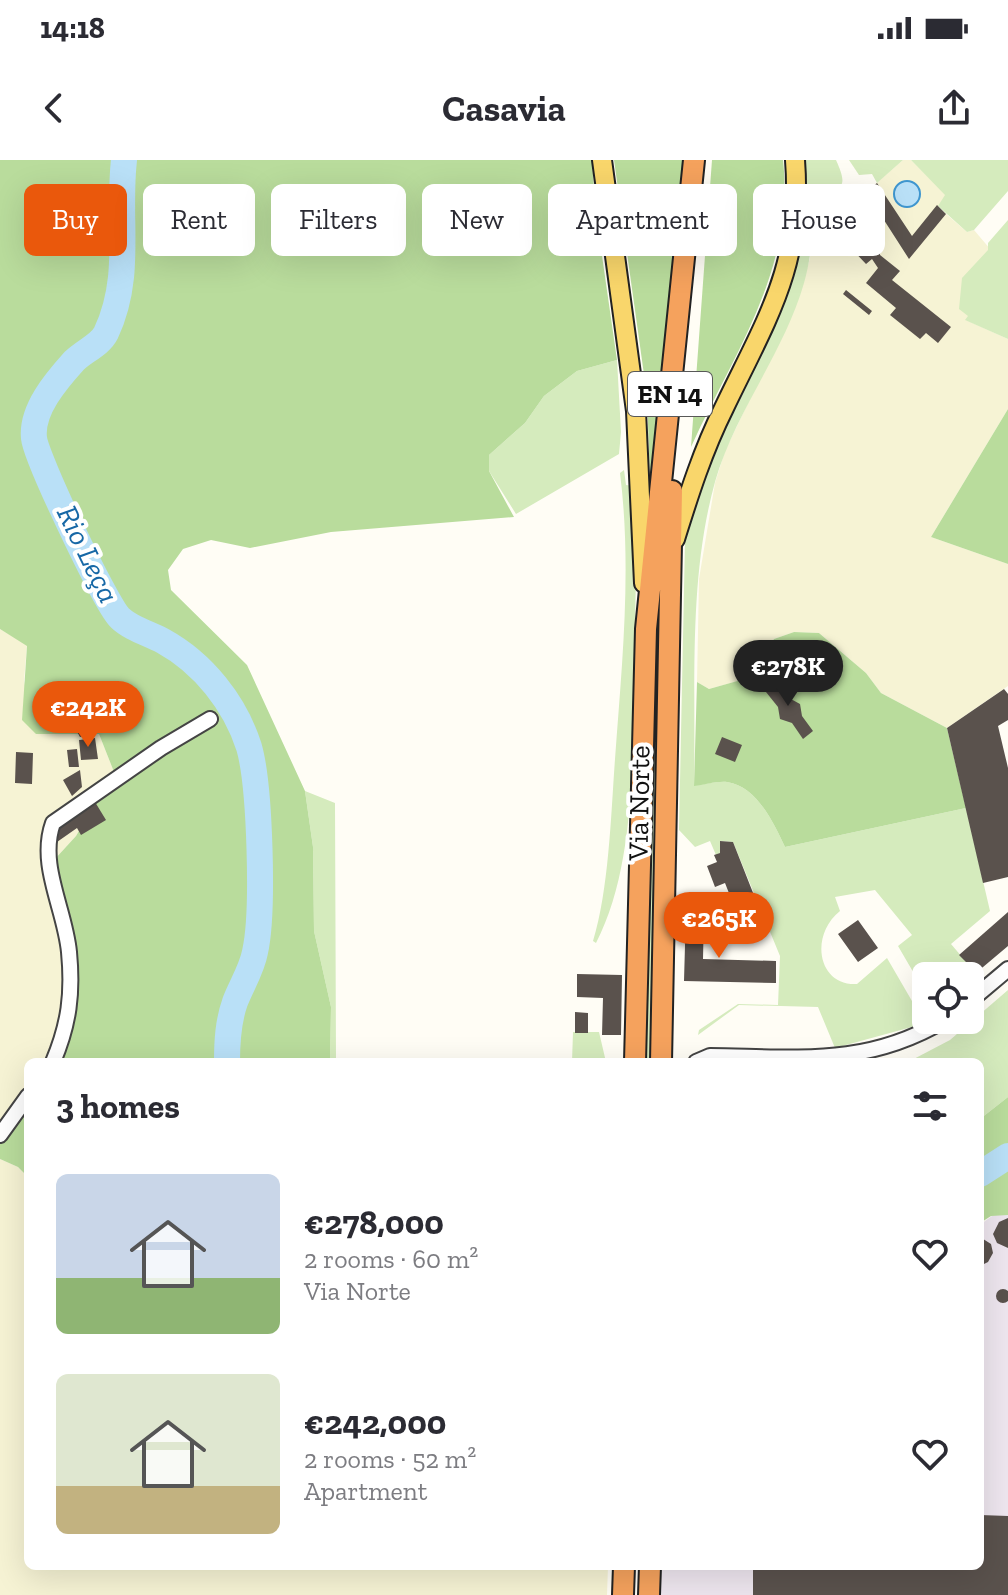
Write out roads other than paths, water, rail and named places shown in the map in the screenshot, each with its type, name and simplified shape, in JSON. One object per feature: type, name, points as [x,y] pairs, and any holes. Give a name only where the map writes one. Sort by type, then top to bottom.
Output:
[{"type":"highway","name":"EN 14","points":[[646,629],[694,160]]},
{"type":"highway","name":"EN 14","points":[[673,546],[671,495],[703,160]]},
{"type":"highway","name":"Via Norte","points":[[661,1058],[673,546]]},
{"type":"highway","name":"Via Norte","points":[[635,1058],[646,629]]},
{"type":"highway","points":[[623,1595],[624,1570]]},
{"type":"highway","points":[[649,1595],[650,1570]]},
{"type":"main road","points":[[602,160],[636,411],[646,629]]},
{"type":"main road","points":[[673,546],[709,440],[777,300],[794,234],[795,160]]},
{"type":"street","points":[[55,1058],[69,1023],[69,951],[48,858],[47,839],[53,823],[161,748],[210,719]]},
{"type":"street","points":[[984,989],[1008,969]]},
{"type":"street","points":[[776,1058],[850,1057],[924,1034]]},
{"type":"street","points":[[0,1135],[24,1102]]},
{"type":"water","points":[[907,181],[916,185],[920,194],[916,203],[907,207],[898,203],[894,194],[898,185]]},
{"type":"waterway","name":"Rio Leça","points":[[124,160],[122,269],[114,312],[103,337],[74,361],[46,396],[36,417],[34,438],[58,500],[112,607],[124,622],[178,650],[204,673],[226,700],[249,747],[258,818],[258,933],[254,958],[231,1017],[227,1058]]},
{"type":"waterway","name":"Rio Leça","points":[[984,1171],[1008,1156]]}]
